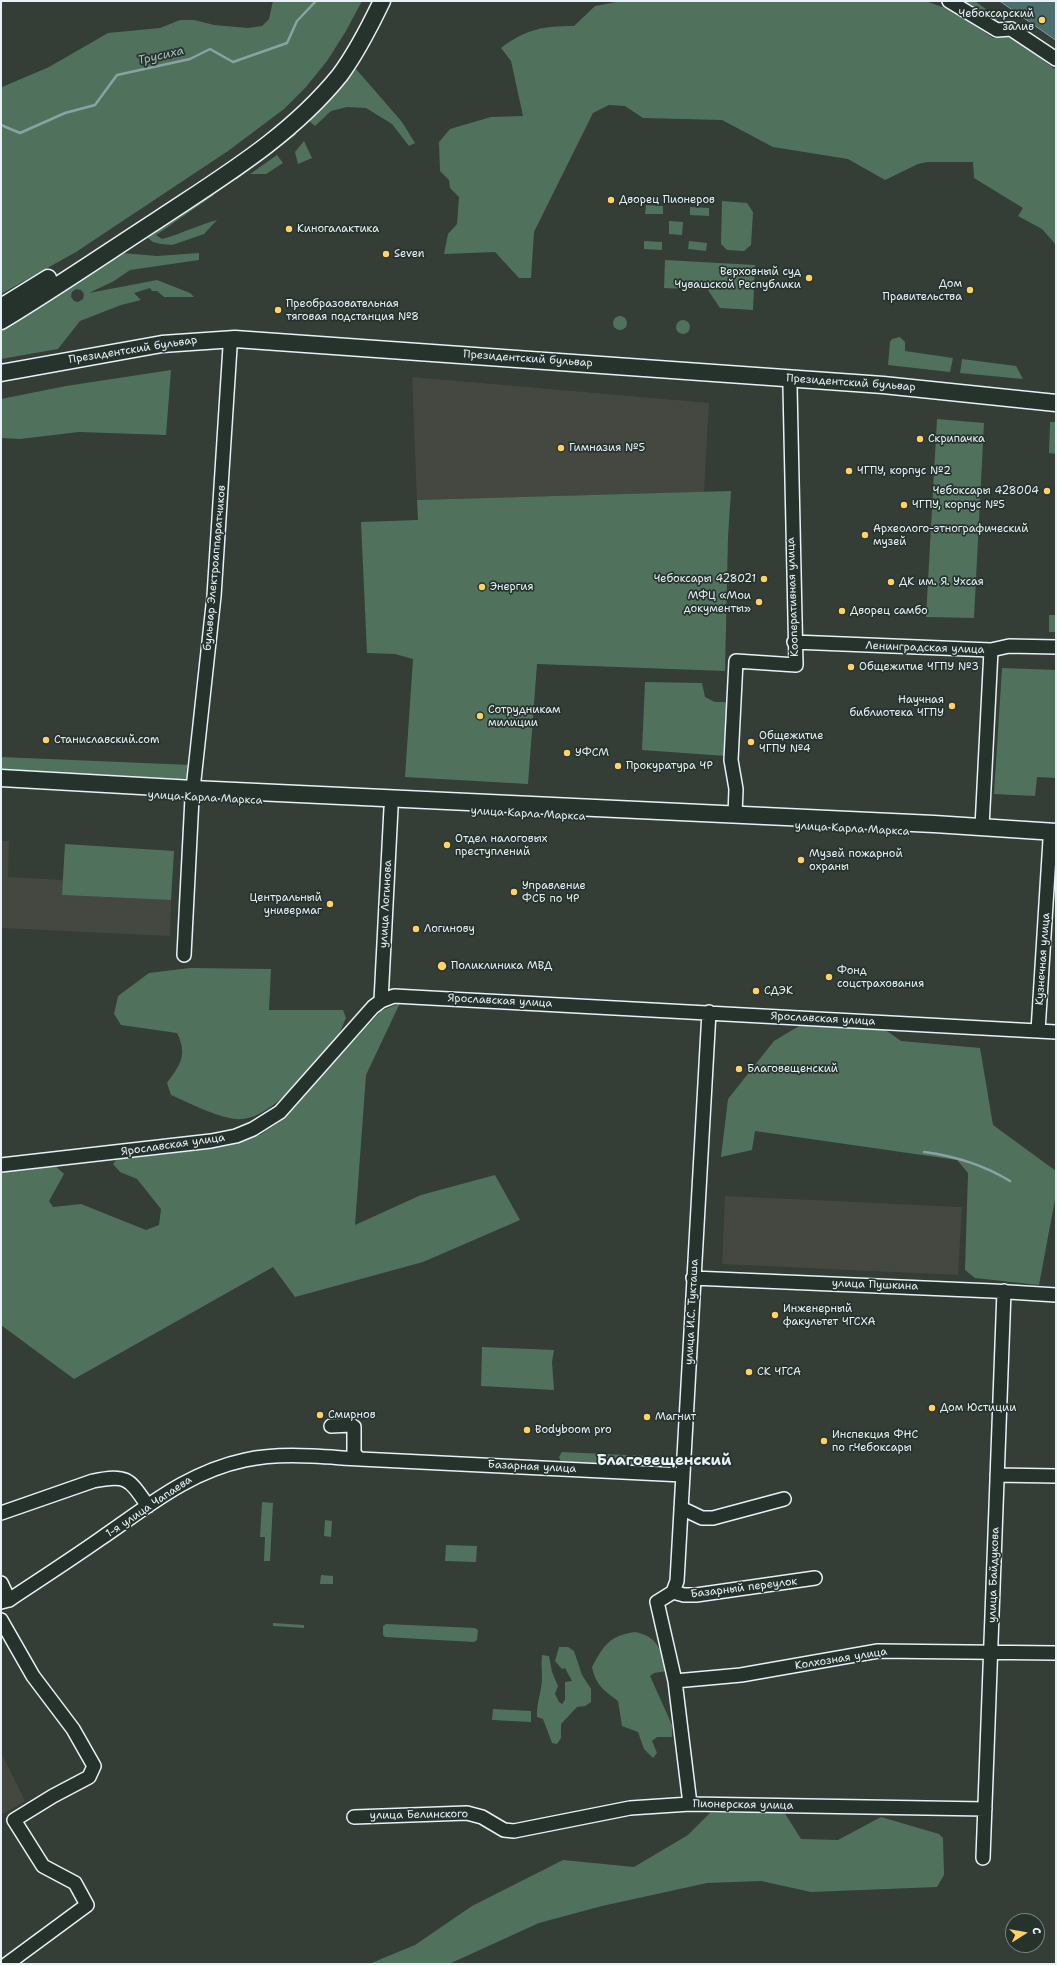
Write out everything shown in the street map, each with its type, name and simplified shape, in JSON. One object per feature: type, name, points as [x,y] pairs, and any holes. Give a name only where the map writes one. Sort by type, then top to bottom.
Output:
[{"type":"main road","points":[[1,321],[130,238],[274,141],[320,98],[341,74],[356,50],[368,20],[373,1]]},
{"type":"main road","points":[[1,307],[123,232],[244,152],[270,133],[313,92],[331,71],[382,1]]},
{"type":"main road","name":"Президентский бульвар","points":[[1,373],[162,344],[234,344],[883,390],[1028,404],[1056,403]]},
{"type":"main road","name":"Президентский бульвар","points":[[1,380],[161,353],[234,344]]},
{"type":"main road","name":"Президентский бульвар","points":[[1028,404],[1056,411]]},
{"type":"main road","name":"улица Карла Маркса","points":[[1,778],[195,792],[391,803],[735,819],[982,827],[1054,837]]},
{"type":"main road","name":"улица Карла Маркса","points":[[1,787],[195,792]]},
{"type":"main road","name":"улица Карла Маркса","points":[[735,819],[1054,837]]},
{"type":"street","points":[[949,1],[997,30],[1011,28],[1056,59]]},
{"type":"street","name":"бульвар Электроаппаратчиков","points":[[184,955],[195,792],[214,596],[234,344]]},
{"type":"street","name":"Кооперативная улица","points":[[735,819],[736,789],[731,760],[736,661],[796,665],[794,642],[790,383]]},
{"type":"street","name":"Ленинградская улица","points":[[794,642],[991,650],[1009,646],[1056,647]]},
{"type":"street","points":[[982,827],[991,650]]},
{"type":"street","name":"улица Логинова","points":[[381,1001],[391,803]]},
{"type":"street","name":"Кузнечная улица","points":[[1038,1031],[1054,837]]},
{"type":"street","name":"Ярославская улица","points":[[1,1166],[211,1141],[236,1136],[253,1129],[280,1112],[361,1019],[381,1001],[394,996],[404,995],[1056,1032]]},
{"type":"street","name":"улица И.С. Тукташа","points":[[673,1592],[677,1581],[709,1012]]},
{"type":"street","name":"улица Пушкина","points":[[693,1278],[1004,1291],[1056,1296]]},
{"type":"street","name":"улица Байдукова","points":[[983,1858],[1004,1291]]},
{"type":"street","points":[[331,1426],[351,1425],[354,1427],[354,1454],[360,1459]]},
{"type":"street","name":"1-я улица Чапаева","points":[[5,1601],[79,1554],[174,1487],[198,1474],[246,1460],[280,1456],[380,1460]]},
{"type":"street","name":"Базарная улица","points":[[380,1460],[683,1475]]},
{"type":"street","points":[[997,1475],[1056,1476]]},
{"type":"street","points":[[1,1512],[106,1478],[120,1478],[129,1480],[148,1506]]},
{"type":"street","points":[[681,1508],[702,1518],[713,1518],[784,1499]]},
{"type":"street","name":"Базарный переулок","points":[[673,1592],[684,1595],[696,1595],[815,1578]]},
{"type":"street","points":[[1,1583],[5,1601]]},
{"type":"street","points":[[673,1592],[657,1602],[675,1681],[690,1804]]},
{"type":"street","points":[[1,1620],[33,1676],[74,1729],[94,1766],[89,1777],[53,1796],[14,1820],[43,1866],[75,1883],[87,1905],[6,1964]]},
{"type":"street","name":"Колхозная улица","points":[[675,1681],[741,1675],[878,1651],[1056,1653]]},
{"type":"street","name":"Пионерская улица","points":[[504,1830],[514,1831],[630,1808],[690,1804],[985,1809]]},
{"type":"street","name":"улица Белинского","points":[[354,1817],[467,1813],[482,1817],[504,1830]]},
{"type":"shaded area","name":"Гимназия №5","points":[[412,377],[709,403],[704,492],[417,500]]},
{"type":"shaded area","points":[[1,841],[9,841],[8,877],[63,880],[62,895],[171,900],[170,936],[1,928]]},
{"type":"shaded area","points":[[725,1196],[962,1207],[958,1275],[722,1264]]},
{"type":"shaded area","points":[[1,1753],[25,1801],[1,1815]]},
{"type":"green space","points":[[273,1],[362,1],[346,31],[327,61],[306,87],[284,109],[228,151],[76,252],[1,294],[2,87],[49,67],[108,33],[160,28],[180,20],[194,20],[214,25],[248,28],[262,26],[269,19]]},
{"type":"green space","points":[[622,1],[925,1],[954,11],[993,38],[1011,36],[1056,70],[1056,245],[1042,229],[1018,216],[1023,208],[974,178],[973,162],[927,162],[918,164],[885,180],[848,159],[773,147],[722,120],[643,118],[625,106],[609,105],[593,113],[534,232],[531,278],[519,278],[495,252],[444,254],[448,234],[457,224],[459,197],[450,188],[449,180],[440,171],[439,142],[450,129],[491,117],[523,116],[511,61],[501,48],[519,37],[535,30],[574,26],[595,6]]},
{"type":"green space","points":[[961,1],[975,1],[998,18],[996,22]]},
{"type":"green space","points":[[356,69],[402,122],[415,143],[409,146],[392,124],[366,108],[347,107],[331,111],[315,126],[310,122],[310,113],[350,70]]},
{"type":"green space","points":[[297,134],[236,180],[238,171],[287,135]]},
{"type":"green space","points":[[304,141],[312,158],[298,164],[295,152]]},
{"type":"green space","points":[[277,155],[283,163],[266,174],[250,174]]},
{"type":"green space","points":[[210,191],[214,195],[156,235],[162,239],[217,220],[204,234],[172,245],[153,242],[148,238],[151,229]]},
{"type":"green space","points":[[722,201],[747,203],[753,212],[751,245],[744,251],[727,250],[721,244]]},
{"type":"green space","points":[[646,205],[663,206],[663,214],[645,214]]},
{"type":"green space","points":[[690,207],[709,208],[709,216],[690,215]]},
{"type":"green space","points":[[669,221],[683,222],[682,235],[669,234]]},
{"type":"green space","points":[[644,241],[662,242],[662,250],[644,249]]},
{"type":"green space","points":[[689,241],[707,243],[706,251],[688,249]]},
{"type":"green space","points":[[122,253],[157,256],[199,253],[199,260],[130,270],[114,281],[89,293],[157,280],[190,293],[194,297],[164,297],[157,291],[152,291],[150,288],[134,293],[141,300],[121,305],[80,321],[58,349],[1,359],[1,330]],"holes":[[[76,289],[81,290],[84,294],[83,299],[78,302],[74,301],[71,297],[72,292]]]},
{"type":"green space","points":[[665,260],[755,265],[753,310],[720,308],[708,290],[664,288]]},
{"type":"green space","points":[[617,316],[623,316],[627,320],[627,326],[623,330],[617,330],[613,326],[613,320]]},
{"type":"green space","points":[[683,320],[688,322],[690,327],[688,332],[683,334],[678,332],[676,327],[678,322]]},
{"type":"green space","points":[[900,337],[905,342],[905,351],[953,358],[950,372],[888,365],[890,342],[892,339]]},
{"type":"green space","points":[[962,359],[1016,366],[1023,379],[960,373]]},
{"type":"green space","points":[[171,370],[166,435],[79,432],[20,439],[1,438],[1,399],[66,386]]},
{"type":"green space","points":[[937,419],[984,423],[974,618],[926,617]]},
{"type":"green space","points":[[1050,422],[1056,422],[1056,454],[1049,453]]},
{"type":"green space","points":[[731,491],[728,537],[725,671],[537,664],[528,784],[405,777],[413,659],[395,654],[367,653],[361,522],[418,520],[417,500]]},
{"type":"green space","points":[[1049,615],[1056,615],[1056,632],[1049,632]]},
{"type":"green space","points":[[1002,668],[1056,670],[1056,778],[1037,777],[1035,796],[994,794]]},
{"type":"green space","points":[[645,682],[702,683],[705,697],[715,702],[725,702],[728,706],[726,756],[642,750]]},
{"type":"green space","points":[[1,757],[191,765],[187,778],[183,781],[1,773]]},
{"type":"green space","points":[[65,844],[174,851],[171,900],[62,895]]},
{"type":"green space","points":[[190,968],[271,969],[269,1010],[343,1010],[346,1018],[341,1030],[329,1048],[308,1073],[282,1098],[255,1116],[243,1119],[235,1119],[216,1114],[171,1095],[167,1083],[176,1071],[182,1054],[182,1048],[177,1033],[121,1025],[114,1014],[118,996],[149,973]]},
{"type":"green space","points":[[400,1003],[366,1075],[355,1225],[421,1195],[495,1175],[520,1220],[423,1262],[295,1297],[273,1267],[74,1379],[1,1325],[1,1172],[53,1164],[64,1174],[49,1201],[53,1207],[81,1204],[146,1230],[159,1225],[161,1209],[137,1179],[120,1172],[113,1164],[118,1157],[260,1135],[282,1120],[381,1011]]},
{"type":"green space","points":[[804,1023],[880,1026],[901,1041],[980,1048],[993,1125],[1056,1171],[1056,1194],[1039,1285],[975,1278],[965,1270],[968,1173],[957,1160],[755,1131],[752,1150],[721,1157],[728,1099],[774,1041]]},
{"type":"green space","points":[[482,1347],[554,1350],[552,1362],[554,1390],[481,1386]]},
{"type":"green space","points":[[562,1452],[668,1457],[671,1458],[671,1463],[666,1468],[561,1462],[559,1457]]},
{"type":"green space","points":[[262,1502],[273,1503],[270,1561],[264,1561],[265,1537],[260,1537]]},
{"type":"green space","points":[[325,1520],[332,1521],[331,1537],[324,1536]]},
{"type":"green space","points":[[446,1545],[477,1546],[476,1562],[445,1561]]},
{"type":"green space","points":[[321,1575],[333,1576],[333,1584],[320,1584]]},
{"type":"green space","points":[[273,1623],[304,1625],[304,1628],[273,1626]]},
{"type":"green space","points":[[386,1624],[475,1628],[478,1630],[477,1640],[474,1642],[385,1637],[383,1635],[383,1626]]},
{"type":"green space","points":[[635,1632],[649,1637],[657,1645],[669,1667],[667,1671],[654,1673],[650,1676],[672,1725],[672,1737],[657,1737],[652,1741],[657,1753],[653,1758],[644,1749],[638,1732],[622,1726],[618,1701],[598,1683],[592,1667],[608,1643],[619,1636]]},
{"type":"green space","points":[[559,1647],[568,1647],[574,1651],[582,1675],[591,1689],[591,1702],[585,1706],[577,1707],[561,1724],[561,1738],[557,1744],[552,1743],[543,1719],[537,1717],[537,1712],[542,1683],[542,1655],[549,1656],[552,1672],[558,1686],[555,1694],[559,1702],[562,1704],[565,1700],[565,1682],[572,1681],[565,1668],[562,1669],[555,1661]]},
{"type":"green space","points":[[493,1709],[531,1711],[531,1722],[492,1720]]},
{"type":"green space","points":[[784,1812],[801,1839],[838,1840],[881,1817],[939,1834],[943,1838],[944,1875],[937,1887],[811,1892],[761,1881],[707,1883],[602,1906],[539,1923],[449,1964],[369,1964],[415,1945],[472,1906],[563,1860],[634,1867],[688,1835],[710,1813]]},
{"type":"water","name":"Чебоксарский залив","points":[[1000,1],[1056,1],[1056,40]]},
{"type":"waterway","name":"Трусиха","points":[[1,125],[20,133],[65,113],[95,105],[117,75],[190,59],[210,49],[233,62],[287,43],[297,21],[316,1]]},
{"type":"waterway","points":[[924,1152],[947,1156],[979,1165],[1010,1181]]},
{"type":"place","name":"Чебоксарский залив","points":[[1042,20]]},
{"type":"place","name":"Дворец Пионеров","points":[[611,200]]},
{"type":"place","name":"Киногалактика","points":[[289,229]]},
{"type":"place","name":"Seven","points":[[386,254]]},
{"type":"place","name":"Верховный суд Чувашской Республики","points":[[809,278]]},
{"type":"place","name":"Дом Правительства","points":[[970,290]]},
{"type":"place","name":"Преобразовательная тяговая подстанция №8","points":[[278,310]]},
{"type":"place","name":"Скрипачка","points":[[920,439]]},
{"type":"place","name":"Гимназия №5","points":[[561,448]]},
{"type":"place","name":"ЧГПУ, корпус №2","points":[[849,471]]},
{"type":"place","name":"Чебоксары 428004","points":[[1047,491]]},
{"type":"place","name":"ЧГПУ, корпус №5","points":[[904,505]]},
{"type":"place","name":"Археолого-этнографический музей","points":[[865,535]]},
{"type":"place","name":"Чебоксары 428021","points":[[764,579]]},
{"type":"place","name":"ДК им. Я. Ухсая","points":[[891,582]]},
{"type":"place","name":"Энергия","points":[[482,587]]},
{"type":"place","name":"МФЦ «Мои документы»","points":[[759,602]]},
{"type":"place","name":"Дворец самбо","points":[[842,611]]},
{"type":"place","name":"Общежитие ЧГПУ №3","points":[[851,667]]},
{"type":"place","name":"Научная библиотека ЧГПУ","points":[[952,706]]},
{"type":"place","name":"Сотрудникам милиции","points":[[480,716]]},
{"type":"place","name":"Станиславский.com","points":[[46,740]]},
{"type":"place","name":"Общежитие ЧГПУ №4","points":[[751,742]]},
{"type":"place","name":"УФСМ","points":[[567,753]]},
{"type":"place","name":"Прокуратура ЧР","points":[[618,766]]},
{"type":"place","name":"Отдел налоговых преступлений","points":[[447,845]]},
{"type":"place","name":"Музей пожарной охраны","points":[[801,860]]},
{"type":"place","name":"Управление ФСБ по ЧР","points":[[514,892]]},
{"type":"place","name":"Центральный универмаг","points":[[330,904]]},
{"type":"place","name":"Логинову","points":[[416,929]]},
{"type":"place","name":"Поликлиника МВД","points":[[442,966]]},
{"type":"place","name":"Фонд соцстрахования","points":[[829,977]]},
{"type":"place","name":"СДЭК","points":[[756,991]]},
{"type":"place","name":"Благовещенский","points":[[739,1069]]},
{"type":"place","name":"Инженерный факультет ЧГСХА","points":[[775,1315]]},
{"type":"place","name":"СК ЧГСА","points":[[749,1372]]},
{"type":"place","name":"Дом Юстиции","points":[[932,1408]]},
{"type":"place","name":"Смирнов","points":[[320,1415]]},
{"type":"place","name":"Магнит","points":[[647,1417]]},
{"type":"place","name":"Bodyboom pro","points":[[527,1430]]},
{"type":"place","name":"Инспекция ФНС по г.Чебоксары","points":[[824,1441]]},
{"type":"district","name":"Благовещенский","points":[[664,1461]]}]
